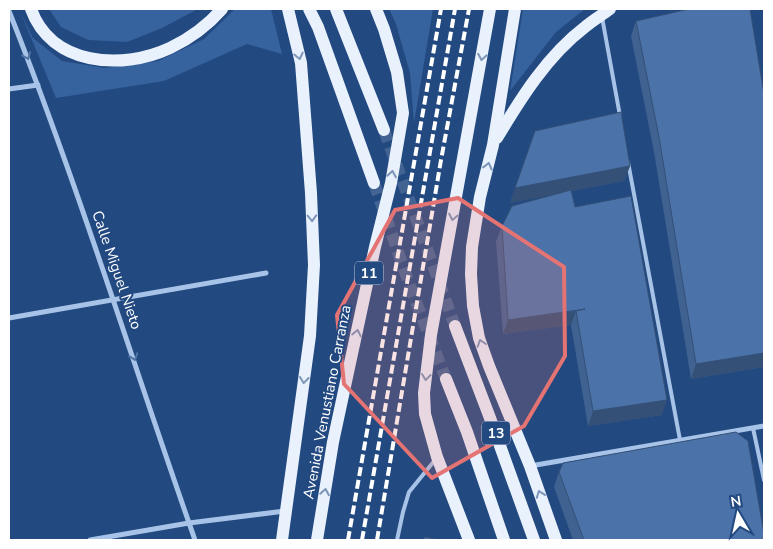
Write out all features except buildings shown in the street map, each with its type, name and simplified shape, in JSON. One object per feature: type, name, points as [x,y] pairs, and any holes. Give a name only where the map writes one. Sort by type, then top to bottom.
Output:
[{"type":"main road","points":[[31,9],[40,28],[54,43],[73,53],[92,59],[116,61],[144,57],[169,48],[196,33],[222,9]]},
{"type":"main road","name":"Avenida Venustiano Carranza","points":[[282,540],[310,336],[314,265],[311,193],[301,63],[288,9]]},
{"type":"main road","points":[[309,9],[318,27],[374,183]]},
{"type":"main road","points":[[336,9],[384,130]]},
{"type":"main road","name":"Avenida Venustiano Carranza","points":[[316,540],[333,442],[375,247],[391,183],[403,114],[397,72],[376,9]]},
{"type":"main road","points":[[469,540],[438,457],[425,414],[424,393],[431,335],[490,9]]},
{"type":"main road","points":[[515,9],[493,145],[480,197],[472,247],[473,306],[479,338],[530,466],[556,540]]},
{"type":"main road","points":[[493,145],[515,107],[554,56],[584,27],[606,12]]},
{"type":"main road","name":"13","points":[[455,326],[534,540]]},
{"type":"main road","name":"13","points":[[446,379],[467,432],[504,540]]},
{"type":"street","name":"Calle Miguel Nieto","points":[[9,11],[38,85],[115,300],[196,540]]},
{"type":"street","points":[[9,89],[38,85]]},
{"type":"street","points":[[9,318],[266,274]]},
{"type":"street","points":[[530,466],[764,426]]},
{"type":"street","points":[[90,540],[190,523],[286,510]]},
{"type":"lane","points":[[606,12],[621,122]]},
{"type":"lane","points":[[628,160],[680,440]]},
{"type":"lane","points":[[753,428],[764,480]]},
{"type":"lane","points":[[398,540],[409,492],[438,457]]},
{"type":"highlighted area","points":[[458,198],[564,267],[565,356],[524,426],[432,478],[344,384],[337,315],[395,210]]},
{"type":"shaded area","points":[[49,9],[198,9],[162,28],[127,42],[88,40],[61,27]]},
{"type":"shaded area","points":[[235,9],[271,9],[282,54],[247,44],[164,81],[56,98],[20,11],[33,38],[62,61],[105,68],[158,61],[204,39]]},
{"type":"shaded area","points":[[389,9],[433,9],[414,123],[410,73],[396,24]]},
{"type":"shaded area","points":[[523,9],[585,9],[556,32],[510,91]]},
{"type":"tunnel","points":[[384,130],[455,326]]},
{"type":"tunnel","points":[[374,183],[411,289],[446,379]]},
{"type":"railway","points":[[348,540],[441,9]]},
{"type":"railway","points":[[362,540],[455,9]]},
{"type":"railway","points":[[377,540],[441,160],[469,9]]}]
